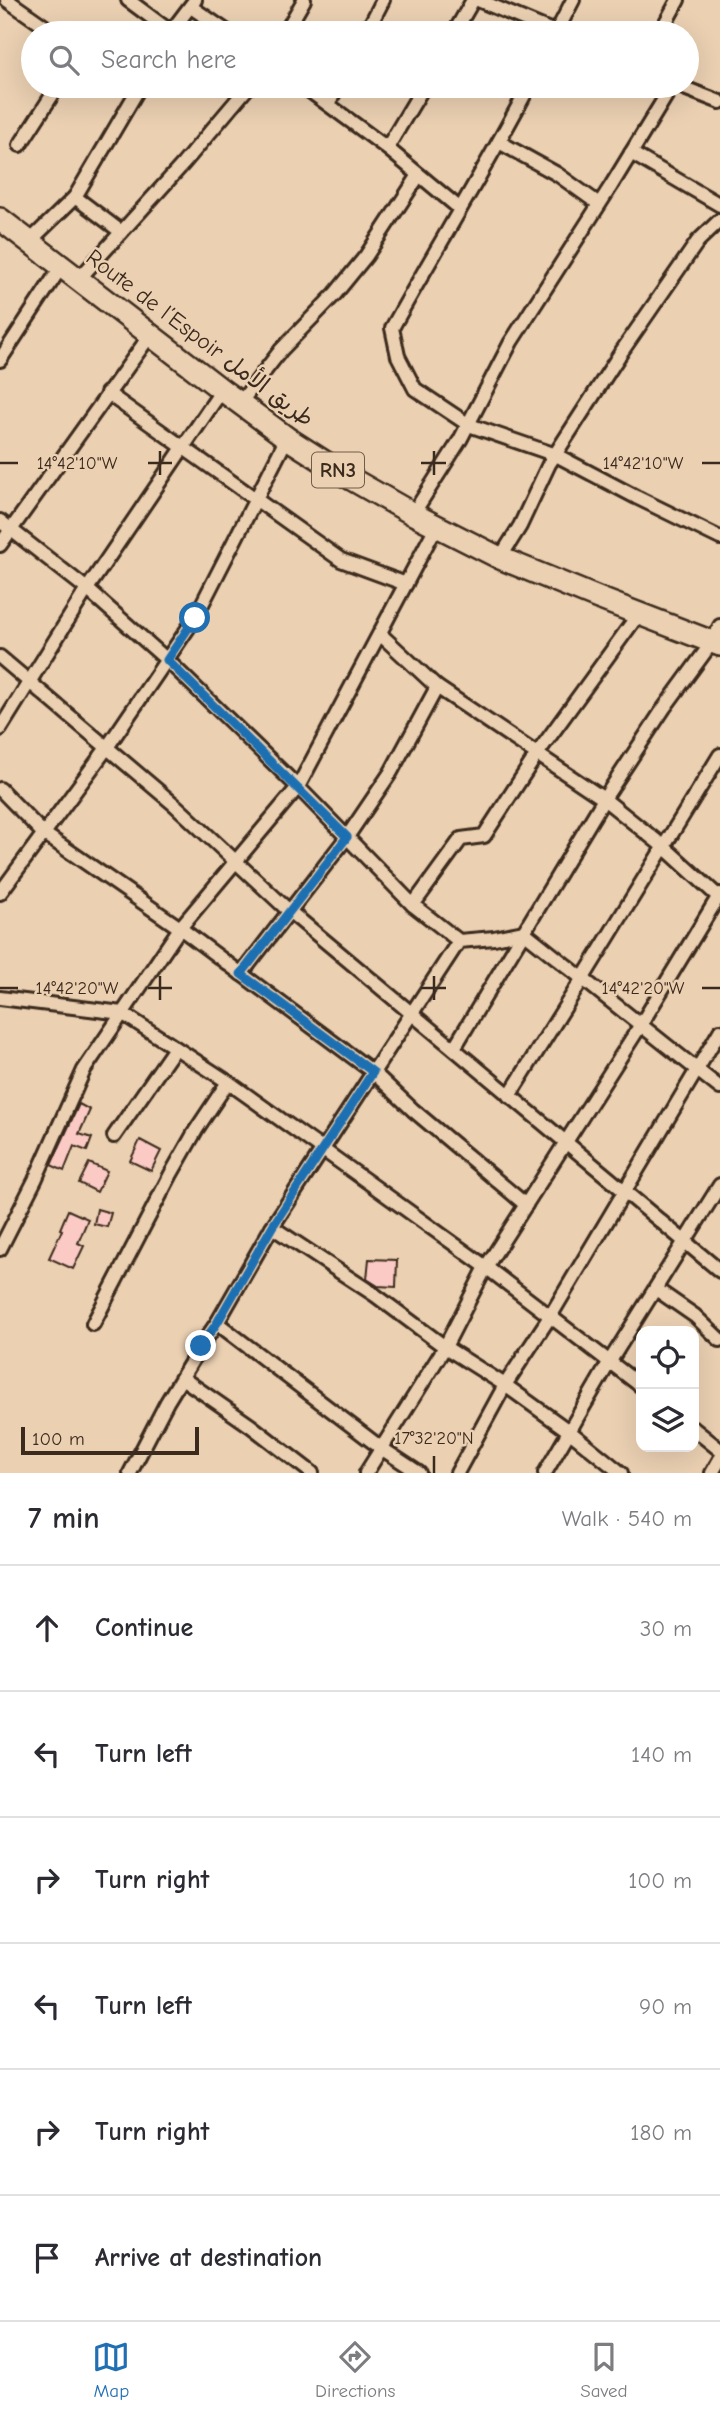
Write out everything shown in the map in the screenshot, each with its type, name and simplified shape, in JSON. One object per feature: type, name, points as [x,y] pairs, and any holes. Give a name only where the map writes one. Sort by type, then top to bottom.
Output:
[{"type":"highway","name":"Route de l’Espoir طريق الأمل","points":[[0,219],[287,438],[413,514],[500,558],[598,598],[718,637]]},
{"type":"street","points":[[7,0],[37,21]]},
{"type":"street","points":[[128,0],[155,21]]},
{"type":"street","points":[[292,21],[304,0]]},
{"type":"street","points":[[372,21],[383,0]]},
{"type":"street","points":[[462,21],[475,0],[527,21]]},
{"type":"street","points":[[562,21],[573,0]]},
{"type":"street","points":[[667,21],[678,0]]},
{"type":"street","points":[[180,21],[193,3],[215,21]]},
{"type":"street","points":[[699,94],[720,102]]},
{"type":"street","points":[[20,145],[50,98]]},
{"type":"street","points":[[29,242],[75,197],[131,98]]},
{"type":"street","points":[[78,280],[239,98]]},
{"type":"street","points":[[320,98],[387,148],[459,208]]},
{"type":"street","points":[[328,104],[331,98]]},
{"type":"street","points":[[387,148],[417,98]]},
{"type":"street","points":[[523,98],[392,328],[398,356],[415,389],[468,425],[556,455],[720,538]]},
{"type":"street","points":[[413,514],[468,425],[511,342],[665,98]]},
{"type":"street","points":[[499,142],[557,174],[599,204]]},
{"type":"street","points":[[631,153],[720,205]]},
{"type":"street","points":[[240,403],[281,350],[335,294],[366,256],[419,175]]},
{"type":"street","points":[[75,197],[120,231]]},
{"type":"street","points":[[500,558],[520,526],[556,455],[622,351],[698,241],[720,220]]},
{"type":"street","points":[[0,360],[61,267]]},
{"type":"street","points":[[0,545],[151,334]]},
{"type":"street","points":[[0,729],[87,589],[222,390]]},
{"type":"street","points":[[107,393],[341,560],[406,584]]},
{"type":"street","points":[[0,893],[106,749],[195,618],[287,438]]},
{"type":"street","points":[[0,521],[87,589],[167,660],[298,787],[413,905],[459,941],[524,932],[720,1088]]},
{"type":"street","points":[[0,1249],[35,1180],[84,1070],[180,928],[298,787],[438,525]]},
{"type":"street","points":[[413,905],[461,839],[484,836],[537,754],[640,612]]},
{"type":"street","points":[[366,1473],[445,1347],[486,1267],[566,1144],[719,896],[604,799],[438,687],[380,634]]},
{"type":"street","points":[[454,1048],[604,799],[664,708],[718,637]]},
{"type":"street","points":[[0,657],[176,806],[289,911],[720,1272]]},
{"type":"street","points":[[241,974],[347,837],[391,772],[438,687]]},
{"type":"street","points":[[509,1096],[720,755]]},
{"type":"street","points":[[0,789],[43,833],[180,928],[373,1072],[413,1110],[526,1205]]},
{"type":"street","points":[[130,1473],[182,1378],[272,1227],[459,941]]},
{"type":"street","points":[[0,998],[122,1013],[228,1082],[322,1149],[551,1315],[636,1382]]},
{"type":"street","points":[[457,1473],[505,1385],[551,1315],[720,1031]]},
{"type":"street","points":[[114,1136],[135,1102],[175,1048]]},
{"type":"street","points":[[93,1324],[171,1174],[228,1082]]},
{"type":"street","points":[[545,1473],[610,1361],[720,1185]]},
{"type":"street","points":[[272,1227],[374,1295],[445,1347],[505,1385],[621,1473]]},
{"type":"street","points":[[656,1289],[695,1316],[720,1340]]},
{"type":"street","points":[[217,1323],[419,1473]]},
{"type":"street","points":[[182,1378],[312,1473]]},
{"type":"street","points":[[699,1433],[720,1450]]},
{"type":"street","points":[[712,1473],[720,1459]]},
{"type":"building","points":[[79,1104],[90,1110],[79,1134],[92,1138],[87,1151],[74,1146],[64,1171],[51,1165]]},
{"type":"building","points":[[140,1140],[161,1151],[151,1171],[130,1161]]},
{"type":"building","points":[[89,1163],[107,1171],[97,1192],[79,1183]]},
{"type":"building","points":[[97,1209],[111,1213],[107,1227],[94,1224]]},
{"type":"building","points":[[68,1210],[88,1219],[78,1243],[84,1246],[73,1269],[49,1258]]},
{"type":"building","points":[[369,1259],[397,1260],[396,1287],[378,1286],[367,1279]]},
{"type":"route","points":[[195,618],[167,660],[347,837],[241,974],[373,1072],[272,1227],[201,1346]]}]
